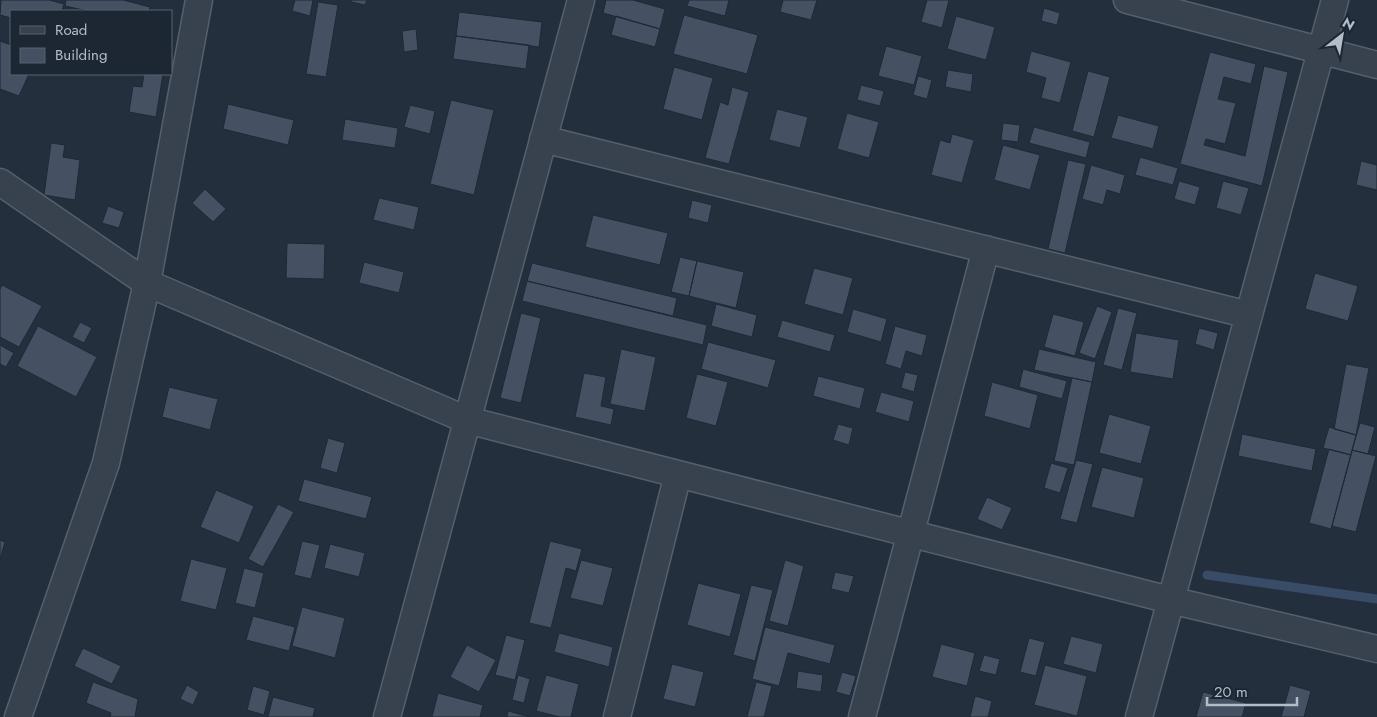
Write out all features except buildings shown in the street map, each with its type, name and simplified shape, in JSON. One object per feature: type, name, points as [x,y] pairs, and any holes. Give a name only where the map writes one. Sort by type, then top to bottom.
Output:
[{"type":"street","points":[[18,717],[106,463],[146,283],[199,0]]},
{"type":"street","points":[[387,717],[581,0]]},
{"type":"street","points":[[1127,0],[1377,65]]},
{"type":"street","points":[[1139,717],[1335,0]]},
{"type":"street","points":[[543,139],[1249,315]]},
{"type":"street","points":[[0,182],[146,283],[467,420],[1170,600],[1377,649]]},
{"type":"street","points":[[862,717],[986,249]]},
{"type":"street","points":[[616,717],[678,474]]},
{"type":"waterway","points":[[1207,575],[1377,599]]}]
